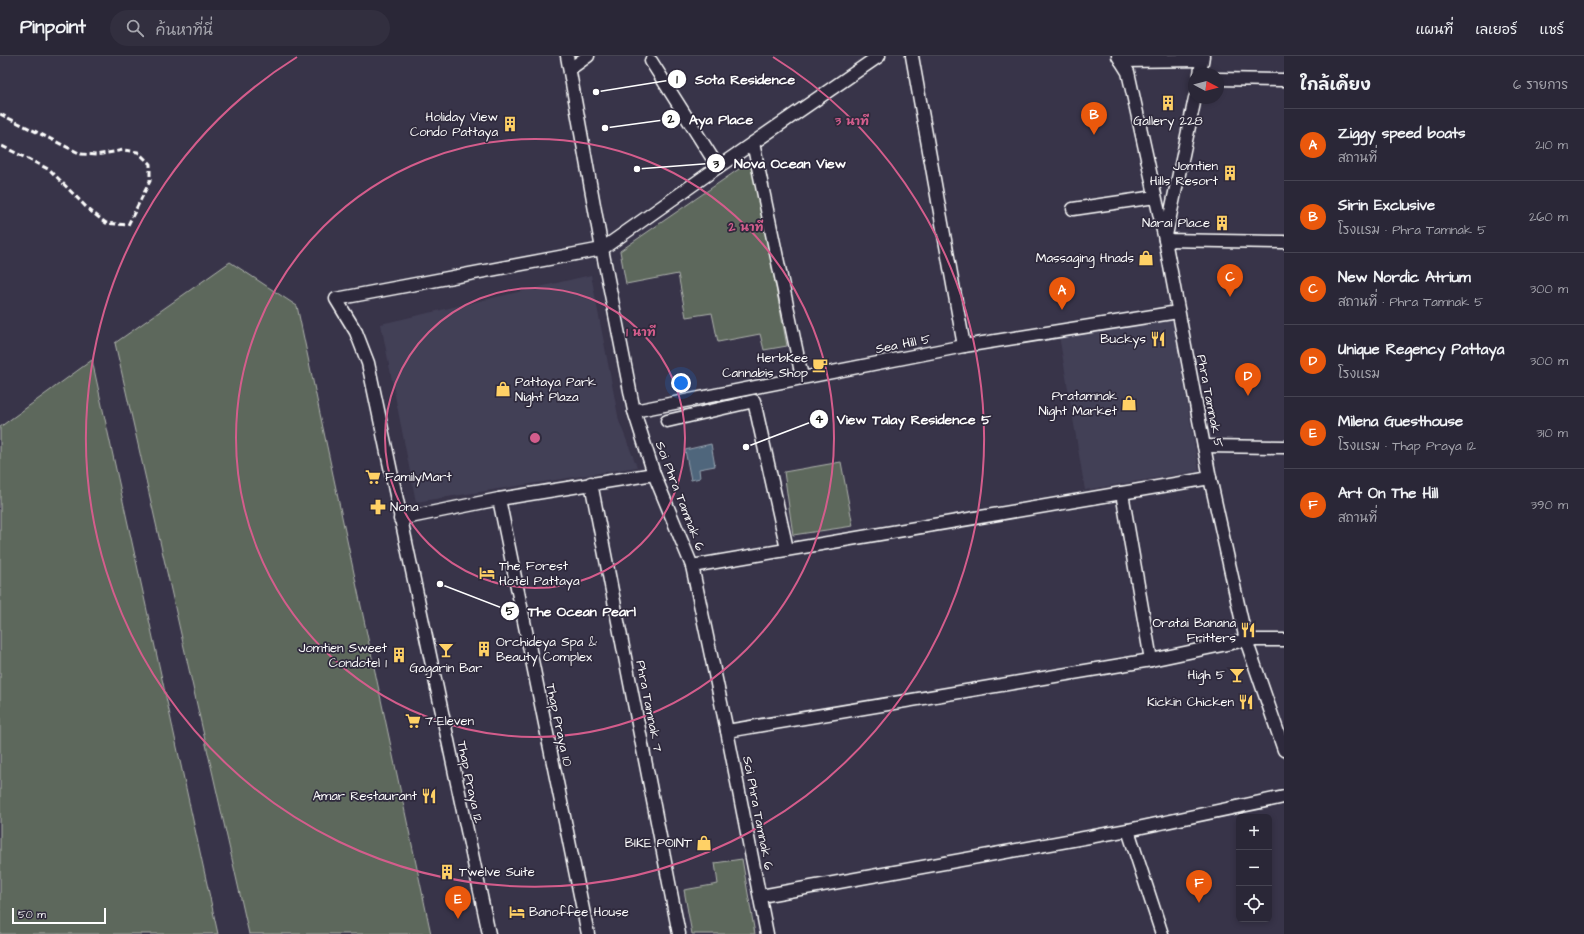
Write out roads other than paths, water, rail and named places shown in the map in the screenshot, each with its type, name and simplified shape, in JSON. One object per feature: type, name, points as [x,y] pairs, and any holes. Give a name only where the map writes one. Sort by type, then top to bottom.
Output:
[{"type":"street","name":"Soi Phra Tamnak 6","points":[[567,56],[602,249],[634,411],[654,474],[692,566],[761,896],[767,934]]},
{"type":"street","points":[[570,69],[588,56]]},
{"type":"street","points":[[602,249],[879,56]]},
{"type":"street","points":[[912,56],[964,346]]},
{"type":"street","points":[[1120,58],[1202,58],[1201,68]]},
{"type":"street","name":"Phra Tamnak 5","points":[[1120,58],[1128,72],[1156,197],[1210,478],[1246,640],[1284,750]]},
{"type":"street","points":[[651,61],[718,167]]},
{"type":"street","points":[[1224,79],[1284,80]]},
{"type":"street","points":[[1194,104],[1165,240],[1284,242]]},
{"type":"street","points":[[753,143],[802,377]]},
{"type":"street","points":[[1073,209],[1156,197]]},
{"type":"street","name":"Thap Praya 12","points":[[489,934],[368,363],[356,332],[336,299],[602,249]]},
{"type":"street","name":"Sea Hill 5","points":[[634,411],[964,346],[1178,312]]},
{"type":"street","points":[[667,421],[754,401],[788,549]]},
{"type":"street","points":[[1204,446],[1284,447]]},
{"type":"street","points":[[400,519],[498,499],[654,474]]},
{"type":"street","points":[[692,566],[1210,478]]},
{"type":"street","name":"Phra Tamnak 7","points":[[591,483],[679,934]]},
{"type":"street","points":[[1122,493],[1151,660]]},
{"type":"street","name":"Thap Praya 10","points":[[498,499],[588,934]]},
{"type":"street","points":[[727,731],[1151,660],[1246,640],[1284,640]]},
{"type":"street","points":[[761,896],[1128,830],[1284,797]]},
{"type":"street","points":[[1128,830],[1162,934]]},
{"type":"water","points":[[711,444],[715,466],[699,469],[700,478],[691,480],[685,450]]},
{"type":"railway","points":[[0,114],[81,154],[96,155],[124,150],[138,152],[150,164],[150,181],[128,225],[106,223],[88,209],[50,170],[0,145]]},
{"type":"place","name":"Sota Residence","points":[[596,92]]},
{"type":"place","name":"Gallery 228","points":[[1168,103]]},
{"type":"place","name":"Holiday View Condo Pattaya","points":[[510,124]]},
{"type":"place","name":"Aya Place","points":[[605,128]]},
{"type":"place","name":"Sirin Exclusive","points":[[1094,135]]},
{"type":"place","name":"Nova Ocean View","points":[[637,169]]},
{"type":"place","name":"Jomtien Hills Resort","points":[[1230,173]]},
{"type":"place","name":"Narai Place","points":[[1222,223]]},
{"type":"place","name":"Massaging Hnads","points":[[1146,258]]},
{"type":"place","name":"New Nordic Atrium","points":[[1230,297]]},
{"type":"place","name":"Ziggy speed boats","points":[[1062,310]]},
{"type":"place","name":"Buckys","points":[[1158,339]]},
{"type":"place","name":"HerbKee Cannabis Shop","points":[[820,365]]},
{"type":"place","name":"Pattaya Park Night Plaza","points":[[503,389]]},
{"type":"place","name":"Unique Regency Pattaya","points":[[1248,396]]},
{"type":"place","name":"Pratamnak Night Market","points":[[1129,403]]},
{"type":"place","name":"View Talay Residence 5","points":[[746,447]]},
{"type":"place","name":"FamilyMart","points":[[373,477]]},
{"type":"place","name":"Nona","points":[[378,507]]},
{"type":"place","name":"The Forest Hotel Pattaya","points":[[487,573]]},
{"type":"place","name":"The Ocean Pearl","points":[[440,584]]},
{"type":"place","name":"Oratai Banana Fritters","points":[[1248,630]]},
{"type":"place","name":"Orchideya Spa & Beauty Complex","points":[[484,649]]},
{"type":"place","name":"Gagarin Bar","points":[[446,650]]},
{"type":"place","name":"Jomtien Sweet Condotel 1","points":[[399,655]]},
{"type":"place","name":"High 5","points":[[1237,675]]},
{"type":"place","name":"Kickin Chicken","points":[[1246,702]]},
{"type":"place","name":"7-Eleven","points":[[413,721]]},
{"type":"place","name":"Amar Restaurant","points":[[429,796]]},
{"type":"place","name":"BIKE POINT","points":[[704,843]]},
{"type":"place","name":"Twelve Suite","points":[[447,872]]},
{"type":"place","name":"Art On The Hill","points":[[1199,903]]},
{"type":"place","name":"Banoffee House","points":[[517,912]]},
{"type":"place","name":"Milena Guesthouse","points":[[458,919]]}]
